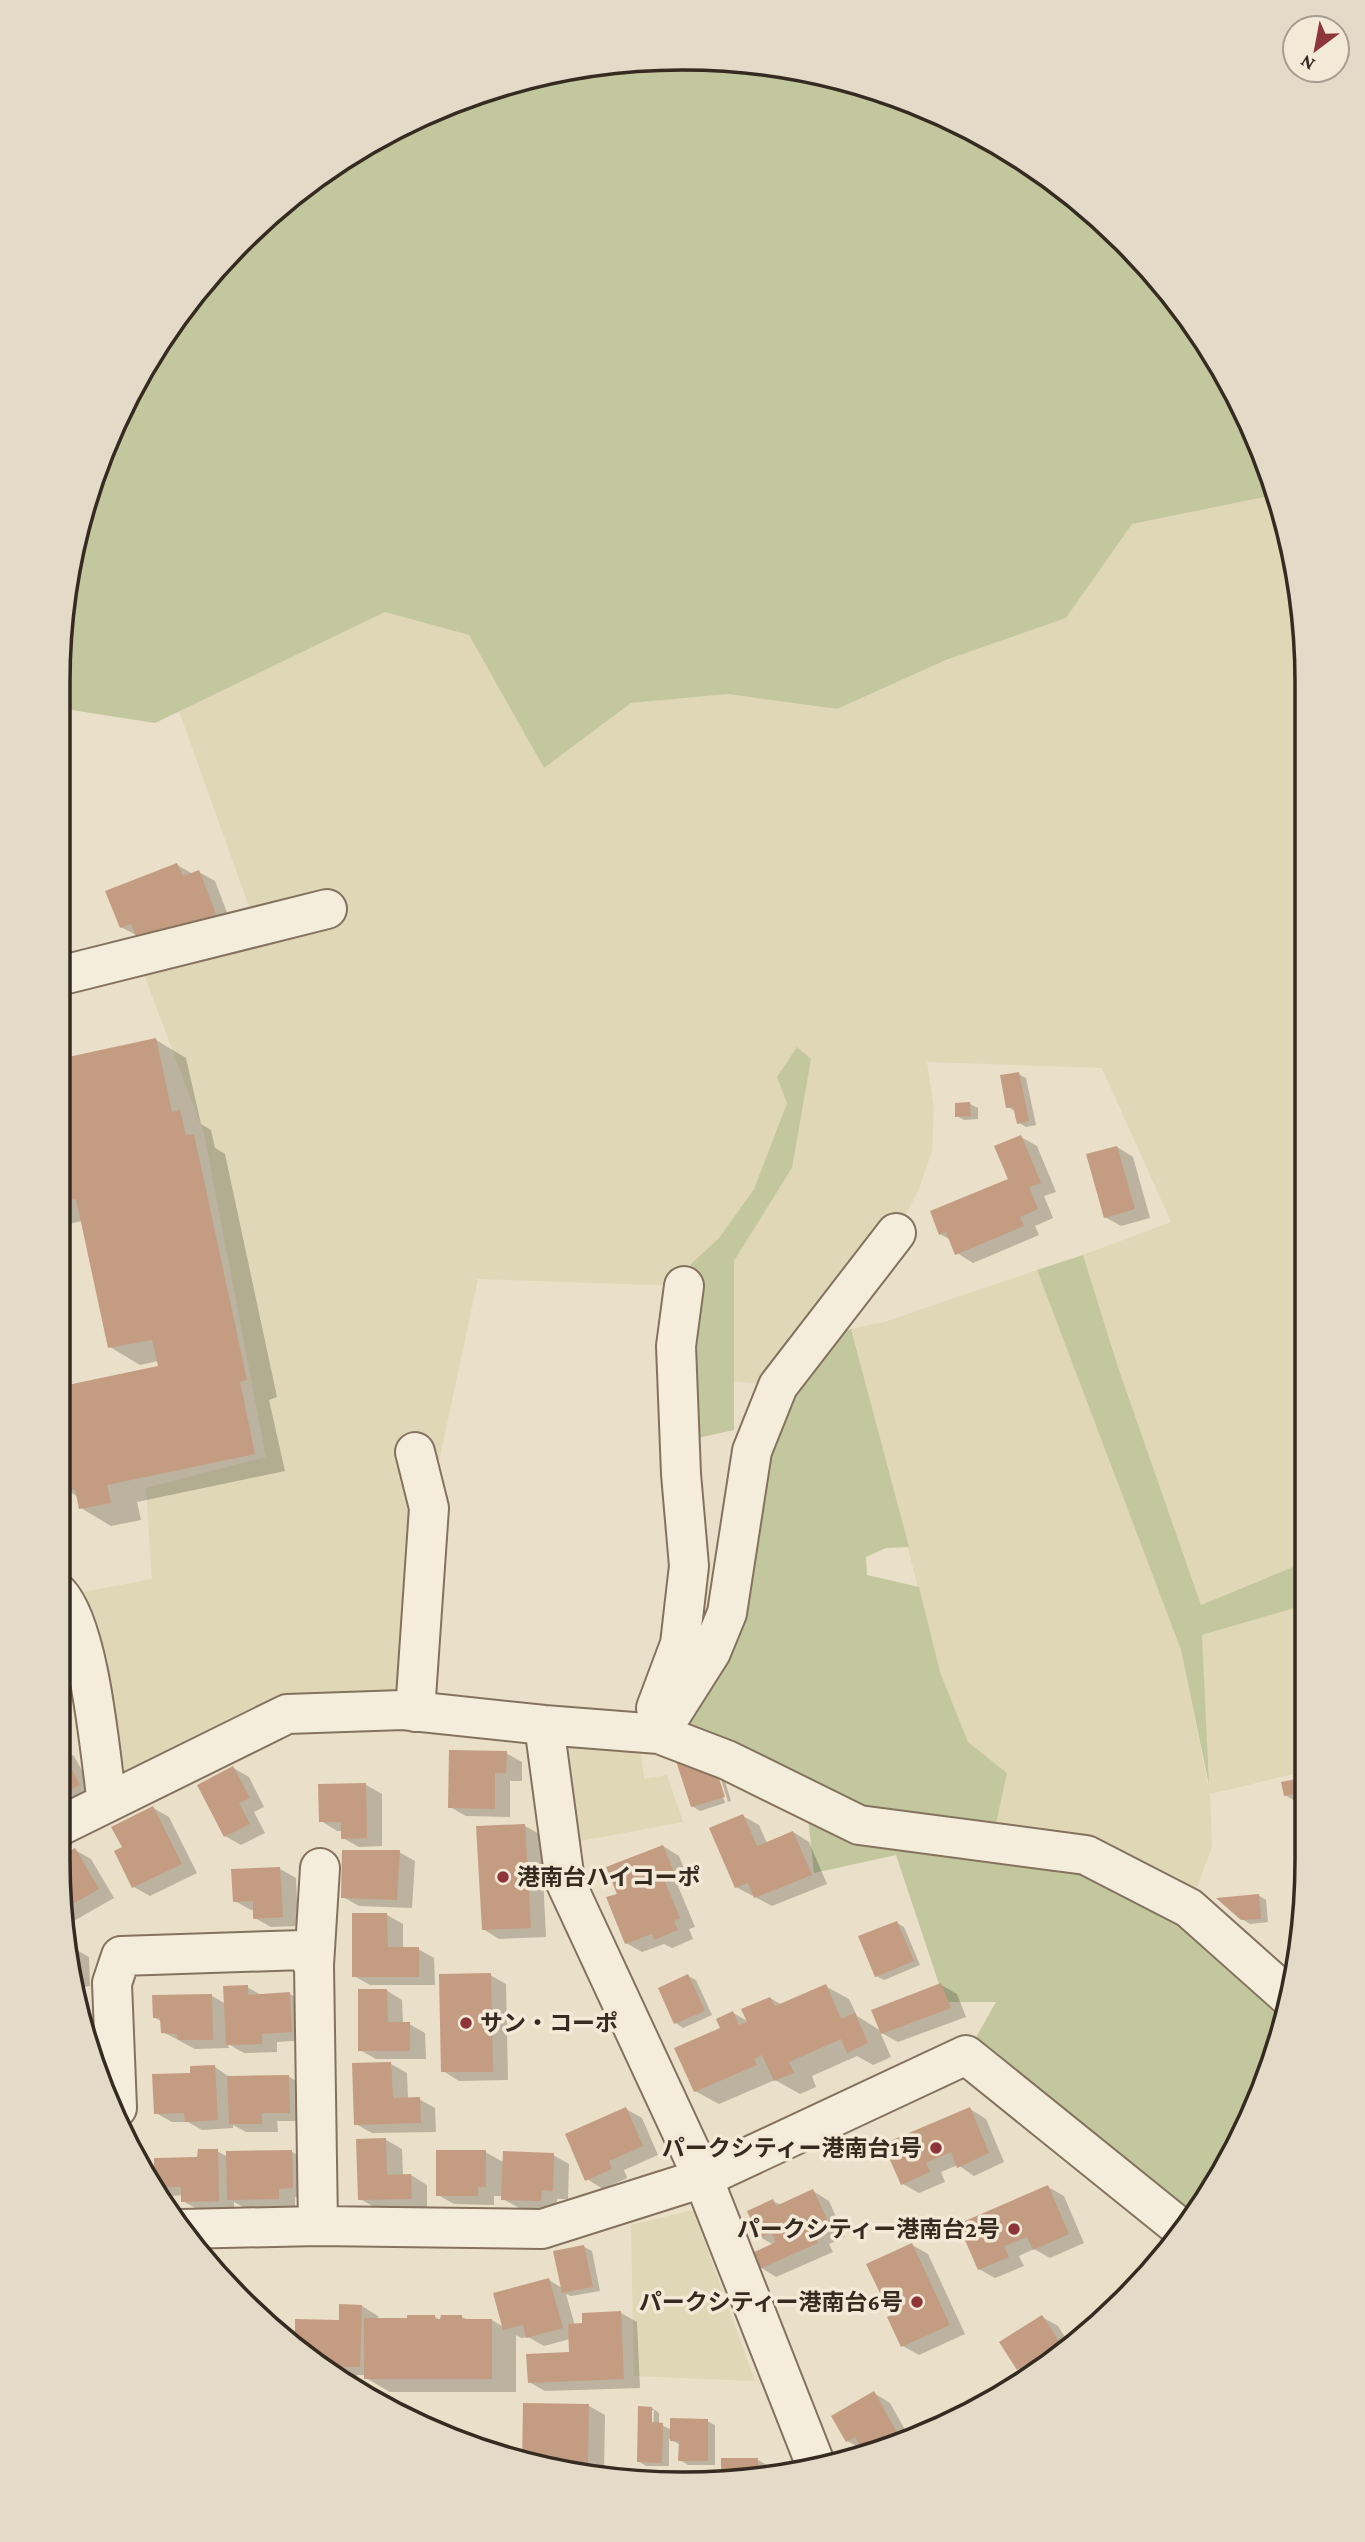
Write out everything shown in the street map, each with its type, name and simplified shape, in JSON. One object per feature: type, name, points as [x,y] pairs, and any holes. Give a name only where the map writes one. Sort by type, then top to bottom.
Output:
[{"type":"street","points":[[70,973],[327,909]]},
{"type":"street","points":[[659,1734],[710,1652],[727,1613],[752,1451],[778,1386],[896,1233]]},
{"type":"street","points":[[659,1734],[656,1708],[680,1644],[689,1566],[681,1474],[676,1346],[684,1286]]},
{"type":"street","points":[[415,1452],[429,1508],[415,1712]]},
{"type":"street","points":[[70,1613],[85,1654],[107,1803]]},
{"type":"street","points":[[70,1821],[287,1714],[403,1710],[544,1726],[659,1734],[727,1759],[859,1825],[1086,1855],[1189,1908],[1281,1990]]},
{"type":"street","points":[[544,1726],[565,1881],[703,2178],[813,2457]]},
{"type":"street","points":[[318,2226],[314,1965],[320,1868]]},
{"type":"street","points":[[116,2092],[112,1983],[121,1955],[303,1950],[314,1965]]},
{"type":"street","points":[[195,2229],[318,2226],[541,2229],[703,2178],[966,2055],[1175,2223]]},
{"type":"shaded area","points":[[1265,497],[1274,524],[1290,603],[1295,682],[1295,1566],[1201,1605],[1118,1367],[1083,1255],[1171,1222],[1102,1068],[927,1062],[934,1109],[932,1151],[919,1189],[896,1233],[778,1386],[733,1381],[734,1261],[792,1168],[787,1103],[754,1189],[719,1238],[692,1264],[684,1286],[478,1279],[429,1508],[415,1712],[287,1714],[107,1803],[90,1694],[70,1702],[70,1594],[152,1579],[146,1488],[266,1457],[204,1133],[137,956],[256,926],[179,711],[385,612],[469,635],[544,768],[631,703],[728,694],[837,709],[946,660],[1066,618],[1132,524]]},
{"type":"shaded area","points":[[1037,1270],[1181,1650],[1208,1786],[1202,1635],[1295,1608],[1295,1774],[1210,1794],[1212,1847],[1189,1908],[992,1843],[1007,1773],[968,1742],[940,1672],[851,1329],[884,1322]]},
{"type":"shaded area","points":[[576,1744],[640,1746],[644,1779],[667,1775],[683,1822],[575,1842],[562,1754]]},
{"type":"shaded area","points":[[693,2210],[755,2381],[634,2376],[631,2225]]},
{"type":"green space","points":[[642,71],[723,71],[762,75],[841,91],[879,103],[953,133],[989,152],[1023,173],[1086,222],[1116,249],[1168,310],[1192,342],[1232,412],[1265,497],[1132,524],[1066,618],[946,660],[837,709],[728,694],[631,703],[544,768],[469,635],[385,612],[155,723],[70,710],[71,642],[82,563],[103,486],[133,412],[173,342],[249,249],[342,173],[376,152],[448,117],[524,91],[563,82]]},
{"type":"green space","points":[[797,1047],[811,1059],[792,1168],[734,1261],[734,1430],[680,1442],[684,1286],[691,1264],[719,1238],[754,1189],[787,1103],[777,1077]]},
{"type":"green space","points":[[1083,1255],[1118,1367],[1201,1605],[1295,1566],[1295,1608],[1202,1635],[1209,1785],[1181,1650],[1037,1270]]},
{"type":"green space","points":[[851,1329],[909,1547],[886,1548],[866,1557],[867,1575],[919,1587],[940,1672],[968,1742],[1007,1773],[992,1843],[1189,1908],[1278,2000],[1262,2056],[1232,2130],[1213,2166],[1175,2223],[966,2055],[996,2002],[945,2002],[896,1855],[814,1873],[806,1799],[659,1734],[814,1338]]},
{"type":"building","points":[[177,863],[183,876],[199,870],[216,914],[206,918],[209,925],[138,941],[131,924],[120,928],[105,891]]},
{"type":"building","points":[[156,1038],[172,1112],[180,1110],[186,1135],[194,1134],[247,1380],[240,1382],[255,1454],[107,1485],[111,1503],[79,1509],[75,1489],[70,1490],[70,1384],[158,1366],[152,1340],[108,1348],[76,1199],[70,1200],[70,1057]]},
{"type":"building","points":[[1019,1072],[1029,1121],[1017,1124],[1013,1107],[1006,1108],[1000,1075]]},
{"type":"building","points":[[970,1102],[971,1116],[955,1117],[955,1103]]},
{"type":"building","points":[[1021,1135],[1041,1183],[1029,1187],[1038,1209],[1020,1217],[1024,1226],[955,1255],[946,1232],[939,1235],[930,1211],[1008,1179],[994,1146]]},
{"type":"building","points":[[1117,1146],[1135,1209],[1104,1218],[1086,1154]]},
{"type":"building","points":[[449,1750],[507,1751],[506,1773],[495,1773],[495,1809],[448,1808]]},
{"type":"building","points":[[674,1755],[717,1772],[725,1797],[691,1807]]},
{"type":"building","points":[[70,1766],[80,1785],[70,1790]]},
{"type":"building","points":[[233,1766],[250,1798],[239,1803],[250,1824],[224,1837],[197,1785]]},
{"type":"building","points":[[1295,1779],[1295,1800],[1294,1794],[1284,1796],[1281,1782]]},
{"type":"building","points":[[366,1783],[367,1838],[341,1839],[341,1822],[319,1822],[318,1784]]},
{"type":"building","points":[[153,1806],[182,1864],[132,1888],[114,1851],[122,1847],[111,1827]]},
{"type":"building","points":[[743,1814],[757,1846],[793,1831],[812,1875],[754,1898],[748,1883],[735,1888],[709,1828]]},
{"type":"building","name":"港南台ハイコーポ","points":[[525,1824],[531,1928],[482,1930],[476,1826]]},
{"type":"building","points":[[663,1845],[674,1872],[663,1877],[680,1918],[674,1921],[678,1930],[654,1940],[652,1934],[625,1944],[606,1897],[617,1894],[606,1867]]},
{"type":"building","points":[[75,1848],[99,1889],[71,1905],[71,1900],[70,1851]]},
{"type":"building","points":[[342,1850],[400,1850],[397,1900],[341,1898]]},
{"type":"building","points":[[280,1867],[283,1917],[253,1919],[253,1901],[233,1902],[231,1869]]},
{"type":"building","points":[[1259,1894],[1261,1919],[1241,1920],[1216,1898]]},
{"type":"building","points":[[352,1913],[387,1913],[388,1947],[419,1947],[419,1977],[352,1977]]},
{"type":"building","points":[[897,1921],[914,1961],[875,1977],[858,1936]]},
{"type":"building","name":"サン・コーポ","points":[[491,1973],[493,2072],[441,2072],[439,1974]]},
{"type":"building","points":[[688,1974],[705,2011],[674,2024],[658,1988]]},
{"type":"building","points":[[941,1983],[951,2008],[881,2034],[871,2010]]},
{"type":"building","points":[[826,1984],[841,2019],[855,2013],[868,2043],[847,2053],[841,2039],[789,2062],[794,2073],[774,2081],[762,2055],[754,2059],[757,2065],[694,2092],[674,2048],[720,2028],[716,2019],[733,2011],[739,2025],[747,2022],[741,2009],[770,1997],[775,2006]]},
{"type":"building","points":[[248,1985],[248,1995],[290,1992],[292,2032],[262,2034],[262,2044],[226,2045],[223,1986]]},
{"type":"building","points":[[358,1989],[387,1989],[388,2022],[410,2022],[410,2051],[358,2051]]},
{"type":"building","points":[[212,1994],[213,2040],[178,2040],[177,2034],[161,2033],[160,2018],[153,2018],[152,1995]]},
{"type":"building","points":[[391,2062],[393,2098],[420,2097],[421,2123],[354,2125],[352,2063]]},
{"type":"building","points":[[215,2065],[218,2120],[185,2122],[184,2113],[154,2114],[152,2074],[190,2073],[190,2066]]},
{"type":"building","points":[[289,2075],[290,2113],[262,2113],[262,2124],[229,2124],[227,2076]]},
{"type":"building","points":[[626,2107],[643,2146],[609,2161],[612,2169],[585,2181],[565,2134]]},
{"type":"building","name":"パークシティー港南台1号","points":[[970,2107],[989,2153],[957,2168],[951,2152],[926,2163],[930,2172],[901,2185],[883,2144]]},
{"type":"building","points":[[386,2138],[387,2175],[411,2174],[412,2199],[358,2200],[356,2139]]},
{"type":"building","points":[[198,2149],[218,2149],[219,2201],[181,2202],[181,2187],[165,2187],[154,2169],[154,2158],[197,2157]]},
{"type":"building","points":[[292,2150],[293,2188],[279,2189],[279,2199],[227,2200],[226,2151]]},
{"type":"building","points":[[436,2150],[486,2150],[486,2187],[478,2187],[478,2196],[436,2196]]},
{"type":"building","points":[[503,2151],[554,2153],[553,2191],[542,2190],[541,2201],[501,2200]]},
{"type":"building","name":"パークシティー港南台2号","points":[[1048,2185],[1069,2234],[1033,2250],[1027,2237],[1004,2246],[1009,2257],[978,2270],[958,2224]]},
{"type":"building","points":[[813,2189],[831,2228],[815,2235],[818,2243],[759,2269],[752,2253],[776,2242],[771,2233],[759,2238],[747,2211],[773,2199],[776,2206]]},
{"type":"building","name":"パークシティー港南台6号","points":[[912,2243],[950,2325],[901,2347],[887,2317],[900,2311],[889,2288],[880,2293],[866,2264]]},
{"type":"building","points":[[584,2245],[593,2287],[562,2293],[553,2251]]},
{"type":"building","points":[[549,2278],[563,2328],[526,2338],[523,2325],[503,2330],[493,2293]]},
{"type":"building","points":[[339,2304],[362,2305],[360,2367],[341,2368],[295,2333],[295,2319],[339,2320]]},
{"type":"building","points":[[621,2311],[624,2379],[528,2383],[526,2354],[569,2352],[568,2324],[582,2323],[582,2313]]},
{"type":"building","points":[[407,2315],[435,2315],[435,2319],[440,2319],[441,2315],[462,2315],[462,2319],[492,2319],[492,2379],[364,2379],[364,2318],[407,2318]]},
{"type":"building","points":[[1042,2315],[1059,2342],[1028,2365],[1027,2363],[1017,2370],[999,2342]]},
{"type":"building","points":[[874,2391],[897,2432],[860,2445],[855,2437],[846,2442],[831,2416]]},
{"type":"building","points":[[523,2403],[589,2404],[588,2464],[522,2450]]},
{"type":"building","points":[[638,2406],[652,2407],[652,2422],[663,2423],[662,2463],[637,2462]]},
{"type":"building","points":[[670,2418],[708,2419],[708,2461],[678,2461],[679,2441],[670,2441]]},
{"type":"building","points":[[721,2458],[758,2458],[758,2467],[721,2471]]},
{"type":"place","name":"港南台ハイコーポ","points":[[503,1877]]},
{"type":"place","name":"サン・コーポ","points":[[466,2023]]},
{"type":"place","name":"パークシティー港南台1号","points":[[936,2148]]},
{"type":"place","name":"パークシティー港南台2号","points":[[1014,2229]]},
{"type":"place","name":"パークシティー港南台6号","points":[[917,2302]]}]
